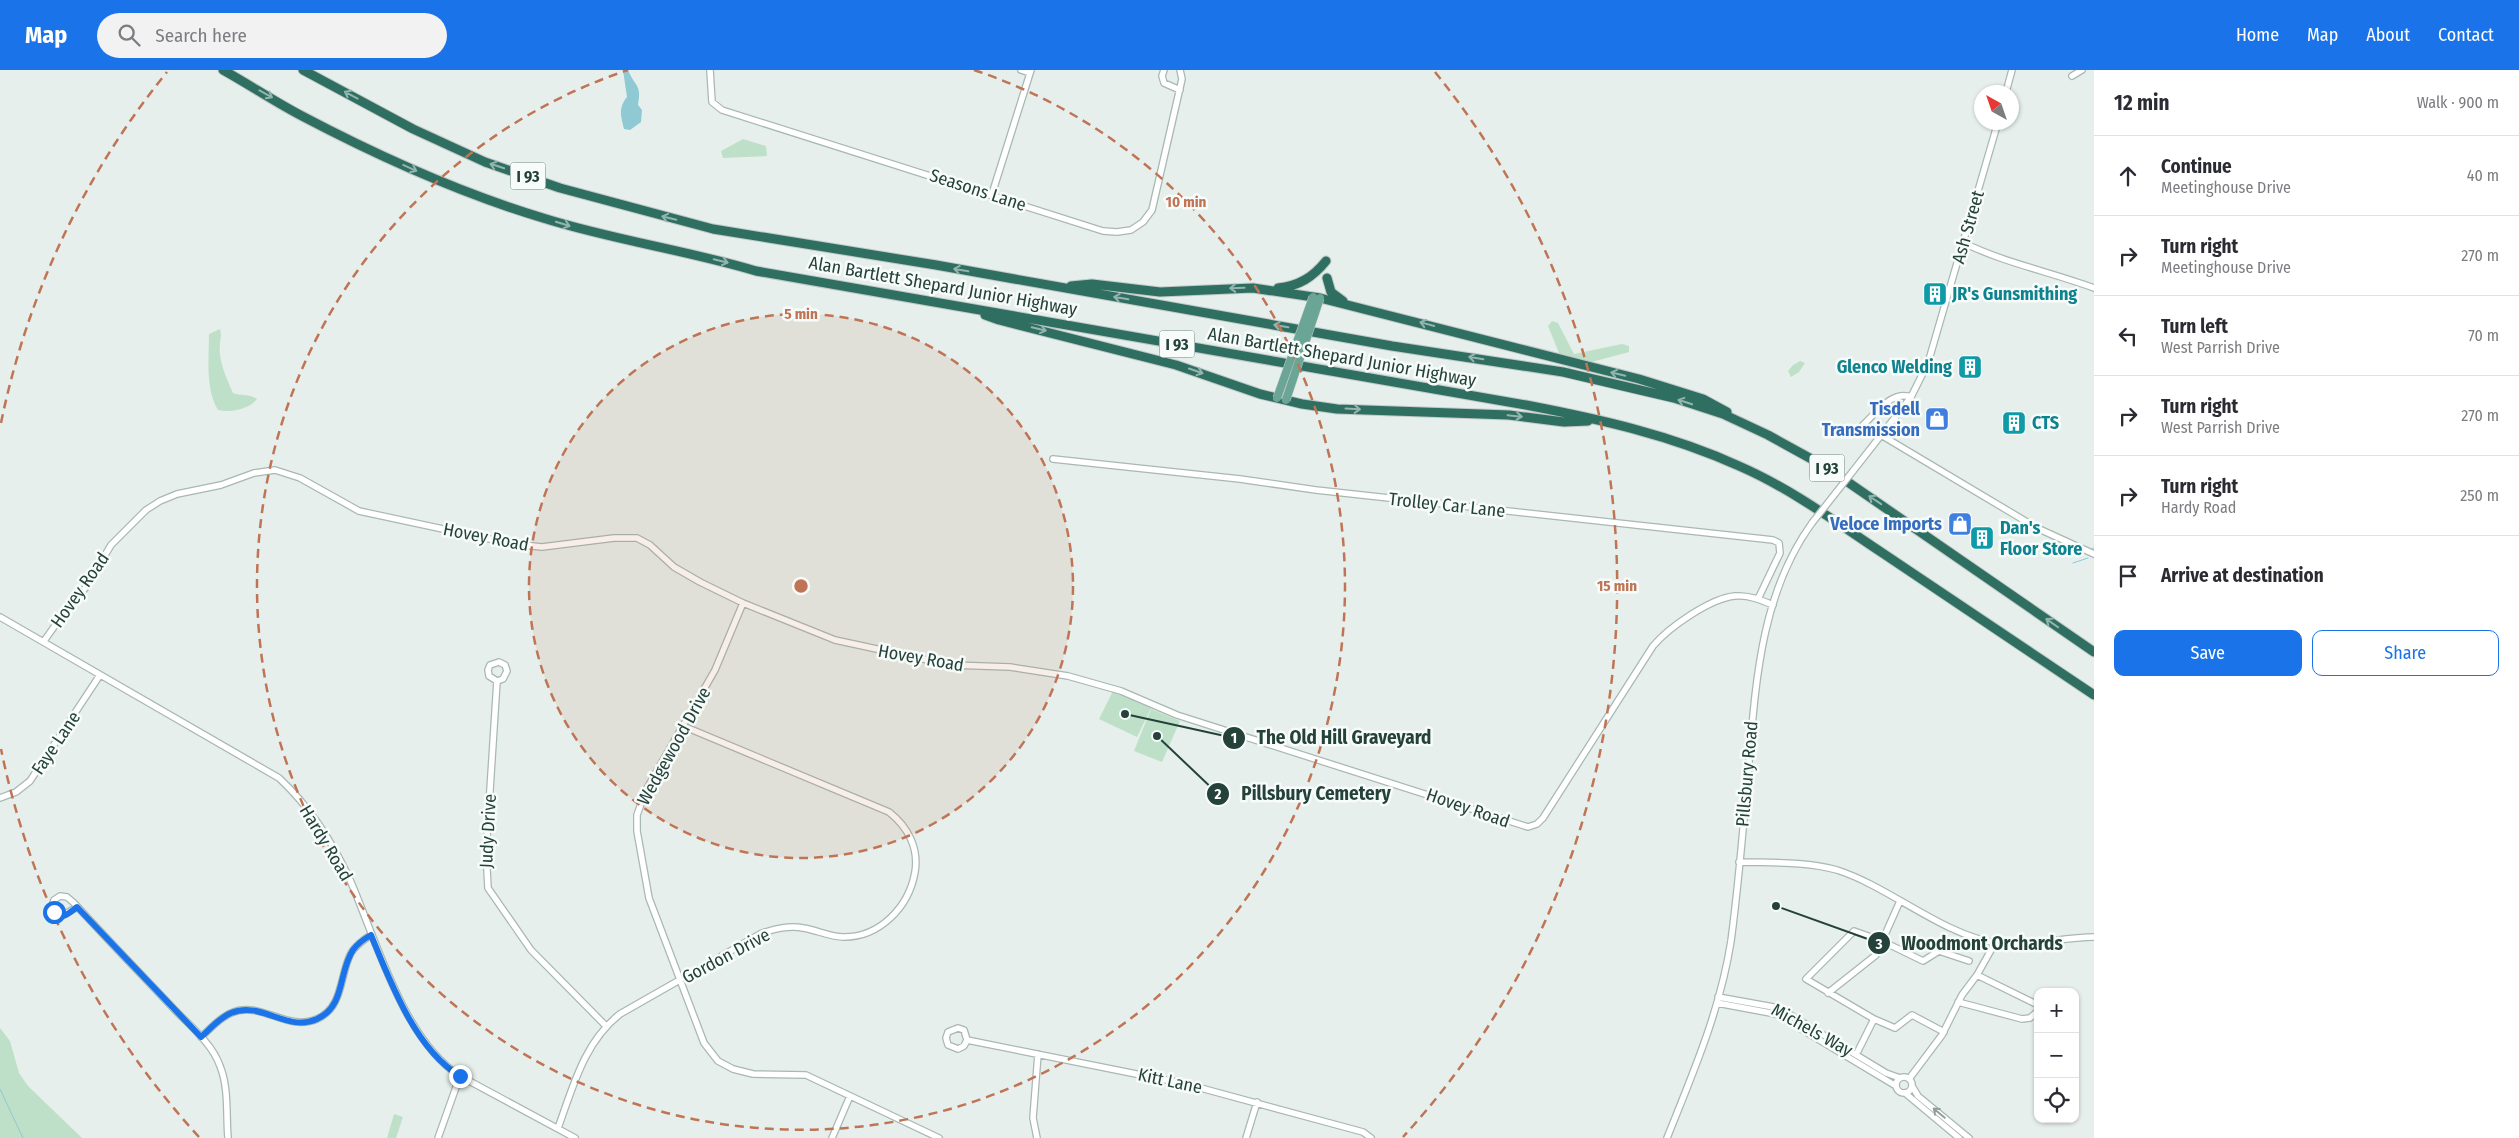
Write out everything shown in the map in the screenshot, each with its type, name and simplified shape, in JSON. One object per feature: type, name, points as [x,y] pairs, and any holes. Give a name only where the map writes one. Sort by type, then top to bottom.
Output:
[{"type":"highway","name":"Alan Bartlett Shepard Junior Highway","points":[[223,70],[300,115],[393,160],[540,218],[589,232],[724,261],[756,271],[1602,420],[1710,453],[1784,488],[2094,695]]},
{"type":"highway","name":"Alan Bartlett Shepard Junior Highway","points":[[304,70],[389,117],[485,162],[560,188],[713,229],[1606,381],[1674,398],[1768,434],[1826,467],[2094,652]]},
{"type":"highway","points":[[1059,287],[1092,284],[1160,292],[1264,289],[1298,284],[1316,272],[1326,261]]},
{"type":"highway","points":[[1327,278],[1331,292],[1349,305]]},
{"type":"highway","points":[[1264,289],[1316,297],[1349,305],[1670,388],[1704,399],[1744,424]]},
{"type":"highway","points":[[976,310],[994,319],[1176,365],[1260,394],[1337,409],[1509,415],[1564,422],[1602,420]]},
{"type":"highway","points":[[2056,670],[2094,700]]},
{"type":"main road","points":[[1281,399],[1316,297]]},
{"type":"street","name":"Seasons Lane","points":[[710,70],[712,102],[722,110],[1108,232],[1122,232],[1135,228],[1147,218],[1154,206],[1180,90],[1182,77],[1180,70]]},
{"type":"street","points":[[992,194],[1031,71],[1021,70]]},
{"type":"street","points":[[1164,70],[1162,76],[1164,82],[1180,90]]},
{"type":"street","points":[[2008,85],[2012,70]]},
{"type":"street","points":[[2072,76],[2082,70]]},
{"type":"street","name":"Ash Street","points":[[1881,435],[1911,397],[1932,353],[1996,130]]},
{"type":"street","points":[[1964,242],[1998,258],[2054,273],[2094,288]]},
{"type":"street","points":[[1863,425],[1894,397],[1903,394],[1911,397]]},
{"type":"street","points":[[1881,435],[2037,528],[2094,554]]},
{"type":"street","name":"Pillsbury Road","points":[[1667,1138],[1708,1036],[1730,943],[1756,676],[1765,629],[1792,554],[1812,523],[1881,435]]},
{"type":"street","name":"Trolley Car Lane","points":[[1054,459],[1240,479],[1344,494],[1773,540],[1779,543],[1780,553],[1758,599]]},
{"type":"street","name":"Hovey Road","points":[[44,641],[66,610],[87,586],[111,545],[146,510],[160,501],[177,494],[221,485],[254,473],[275,470],[300,478],[359,511],[519,545],[542,547],[614,538],[637,538],[650,545],[683,572],[743,603],[822,636],[880,651],[951,665],[1021,668],[1087,681],[1128,694],[1177,715],[1528,827],[1537,824],[1543,818],[1659,639],[1690,617],[1725,598],[1738,596],[1758,599],[1773,605]]},
{"type":"street","name":"Wedgewood Drive","points":[[743,603],[716,670],[646,790],[639,808],[637,823],[649,898],[704,1043],[710,1052],[725,1066],[743,1073],[806,1075],[939,1138]]},
{"type":"street","name":"Hardy Road","points":[[0,617],[264,768],[293,791],[338,857],[356,895],[392,983],[425,1043],[438,1060],[460,1076],[575,1138]]},
{"type":"street","name":"Faye Lane","points":[[0,798],[16,792],[30,781],[100,675]]},
{"type":"street","name":"Judy Drive","points":[[497,681],[486,852],[488,888],[531,950],[606,1026]]},
{"type":"street","name":"Gordon Drive","points":[[558,1128],[587,1052],[606,1026],[620,1014],[752,938],[777,928],[803,928],[844,937],[870,932],[888,921],[901,905],[911,886],[916,866],[914,845],[904,826],[889,812],[683,726]]},
{"type":"street","points":[[1738,862],[1818,866],[1838,870],[1969,935],[1995,943],[2030,943],[2094,937]]},
{"type":"street","points":[[1828,993],[1876,956],[1900,901]]},
{"type":"street","points":[[77,907],[201,1037],[221,1068],[228,1138]]},
{"type":"street","points":[[1944,1032],[1912,1015],[1895,1028],[1874,1019],[1806,979],[1854,931],[1882,941],[1923,960],[1938,951],[1969,961]]},
{"type":"street","points":[[201,1037],[224,1017],[240,1010],[259,1012],[301,1023],[325,1014],[339,994],[350,955],[354,948],[371,935]]},
{"type":"street","points":[[1909,1079],[1944,1032],[1958,1002],[1977,975],[1995,943]]},
{"type":"street","points":[[1977,975],[2034,1003]]},
{"type":"street","name":"Michels Way","points":[[1718,1000],[1779,1008],[1886,1073],[1900,1078]]},
{"type":"street","name":"Michels Way","points":[[1718,1000],[1776,1014],[1896,1086]]},
{"type":"street","points":[[1958,1002],[2022,1019],[2030,1018],[2034,1014]]},
{"type":"street","points":[[1858,1051],[1874,1019]]},
{"type":"street","name":"Kitt Lane","points":[[967,1040],[1186,1084],[1257,1102],[1370,1137]]},
{"type":"street","points":[[1037,1138],[1033,1118],[1038,1054]]},
{"type":"street","points":[[438,1138],[460,1076]]},
{"type":"street","points":[[1909,1079],[1900,1078],[1896,1086],[1898,1091],[1905,1093],[1959,1138]]},
{"type":"street","points":[[1909,1079],[1918,1096],[1969,1138]]},
{"type":"street","points":[[1905,1093],[1912,1086]]},
{"type":"street","points":[[832,1138],[850,1096]]},
{"type":"street","points":[[1246,1138],[1257,1102]]},
{"type":"green space","points":[[743,139],[766,146],[767,156],[723,158],[721,151]]},
{"type":"green space","points":[[1552,321],[1558,323],[1574,354],[1622,344],[1629,346],[1629,352],[1569,368],[1563,363],[1548,326]]},
{"type":"green space","points":[[220,329],[220,357],[233,393],[252,396],[257,399],[249,405],[228,411],[218,410],[209,383],[209,334]]},
{"type":"green space","points":[[1800,361],[1805,363],[1799,372],[1791,377],[1788,371]]},
{"type":"green space","points":[[1113,691],[1151,708],[1137,737],[1099,719]]},
{"type":"green space","points":[[1151,709],[1180,721],[1162,762],[1134,751]]},
{"type":"green space","points":[[0,1028],[10,1041],[19,1073],[28,1086],[82,1138],[0,1138]]},
{"type":"green space","points":[[394,1114],[403,1117],[396,1138],[387,1138]]},
{"type":"water","points":[[623,70],[628,70],[637,86],[639,93],[638,105],[642,110],[641,122],[630,130],[624,129],[621,116],[622,105],[627,97]]},
{"type":"waterway","points":[[2073,563],[2088,558]]},
{"type":"waterway","points":[[0,1089],[23,1138]]},
{"type":"place","name":"JR's Gunsmithing","points":[[1935,294]]},
{"type":"place","name":"Glenco Welding","points":[[1970,367]]},
{"type":"place","name":"Tisdell Transmission","points":[[1937,419]]},
{"type":"place","name":"CTS","points":[[2014,423]]},
{"type":"place","name":"Veloce Imports","points":[[1960,524]]},
{"type":"place","name":"Dan's Floor Store","points":[[1982,538]]},
{"type":"place","name":"The Old Hill Graveyard","points":[[1125,714]]},
{"type":"place","name":"Pillsbury Cemetery","points":[[1157,736]]},
{"type":"place","name":"Woodmont Orchards","points":[[1776,906]]},
{"type":"route","points":[[54,912],[59,916],[66,916],[77,907],[201,1037],[224,1017],[240,1010],[248,1009],[294,1023],[309,1022],[317,1019],[325,1014],[336,1002],[347,964],[354,948],[371,935],[392,983],[425,1043],[438,1060],[460,1076]]}]
